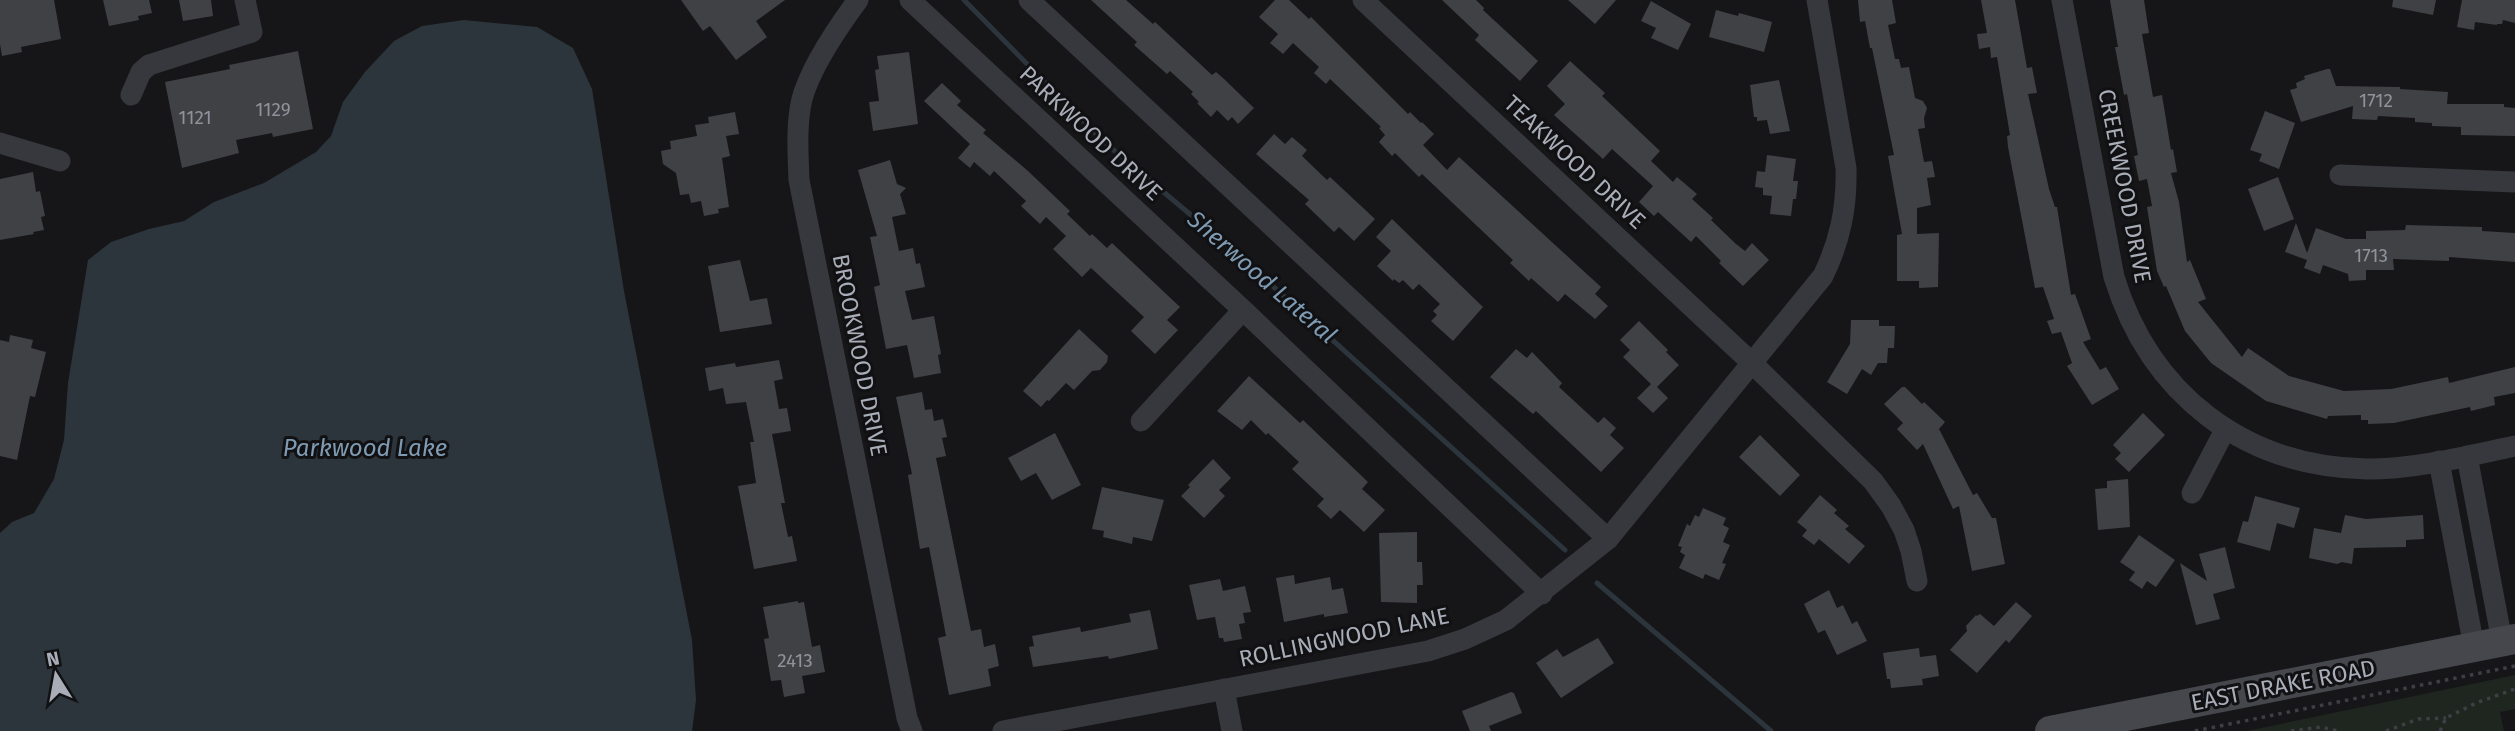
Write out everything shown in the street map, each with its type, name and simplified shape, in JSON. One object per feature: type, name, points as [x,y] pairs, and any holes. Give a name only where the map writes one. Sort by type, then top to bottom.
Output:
[{"type":"main road","name":"EAST DRAKE ROAD","points":[[2050,731],[2501,648]]},
{"type":"street","points":[[131,95],[141,72],[149,65],[252,32],[245,0]]},
{"type":"street","name":"BROOKWOOD DRIVE","points":[[858,0],[827,49],[803,98],[798,152],[799,180],[904,705],[912,731]]},
{"type":"street","name":"PARKWOOD DRIVE","points":[[910,0],[1243,310],[1542,594]]},
{"type":"street","points":[[1029,0],[1608,539]]},
{"type":"street","name":"TEAKWOOD DRIVE","points":[[1363,0],[1752,363],[1879,489],[1904,530],[1917,581]]},
{"type":"street","name":"ROLLINGWOOD LANE","points":[[1003,731],[1428,651],[1465,639],[1506,620],[1608,539],[1823,276],[1835,250],[1843,226],[1847,194],[1846,169],[1817,0]]},
{"type":"street","name":"CREEKWOOD DRIVE","points":[[2062,0],[2114,277],[2121,300],[2135,330],[2155,362],[2200,412],[2225,430],[2257,447],[2330,466],[2369,469],[2439,461],[2515,446]]},
{"type":"street","points":[[0,143],[60,161]]},
{"type":"street","points":[[2340,175],[2515,182]]},
{"type":"street","points":[[1141,421],[1243,310]]},
{"type":"street","points":[[2192,493],[2225,430]]},
{"type":"street","points":[[2467,456],[2501,648]]},
{"type":"street","points":[[2439,461],[2501,648]]},
{"type":"street","points":[[1224,689],[1232,731]]},
{"type":"path","points":[[2195,731],[2501,648]]},
{"type":"path","points":[[2386,731],[2418,719],[2446,718],[2515,688]]},
{"type":"path","points":[[2440,731],[2446,718]]},
{"type":"path","points":[[2291,731],[2321,727],[2338,731]]},
{"type":"shaded area","points":[[2515,675],[2515,709],[2500,712],[2504,731],[2247,731]]},
{"type":"water","name":"Parkwood Lake","points":[[464,20],[537,27],[573,48],[592,89],[624,291],[692,640],[696,700],[692,731],[0,731],[0,533],[12,522],[34,513],[54,479],[64,440],[68,383],[88,260],[111,242],[184,221],[214,202],[264,183],[316,152],[331,136],[343,102],[365,72],[394,41],[422,26]]},
{"type":"building","points":[[0,0],[54,0],[61,39],[21,47],[22,52],[2,56]]},
{"type":"building","points":[[103,0],[149,0],[152,13],[138,16],[139,20],[109,26]]},
{"type":"building","points":[[179,0],[211,0],[213,16],[183,21]]},
{"type":"building","points":[[681,0],[785,0],[756,21],[767,37],[736,60],[710,26],[703,31]]},
{"type":"building","points":[[1091,0],[1126,0],[1153,24],[1155,22],[1212,75],[1216,72],[1254,108],[1238,124],[1232,117],[1228,121],[1217,110],[1211,117],[1197,103],[1199,102],[1191,94],[1193,92],[1170,71],[1167,74],[1134,45],[1137,42]]},
{"type":"building","points":[[1275,0],[1289,0],[1309,19],[1311,17],[1408,114],[1410,112],[1434,134],[1423,145],[1447,170],[1459,157],[1601,287],[1595,294],[1608,306],[1595,319],[1565,294],[1558,302],[1531,278],[1529,281],[1510,263],[1513,260],[1422,174],[1419,177],[1395,153],[1392,156],[1379,142],[1385,135],[1379,128],[1381,127],[1330,79],[1326,84],[1314,73],[1319,67],[1293,43],[1283,54],[1270,43],[1278,34],[1259,17]]},
{"type":"building","points":[[1442,0],[1476,0],[1483,10],[1538,61],[1520,81],[1475,40],[1479,35]]},
{"type":"building","points":[[1568,0],[1616,0],[1595,24]]},
{"type":"building","points":[[1858,0],[1892,0],[1896,23],[1888,25],[1895,59],[1899,59],[1901,68],[1909,67],[1915,98],[1923,101],[1927,108],[1925,128],[1918,129],[1924,162],[1932,161],[1935,177],[1927,178],[1931,205],[1917,208],[1917,234],[1939,233],[1938,287],[1919,288],[1919,281],[1897,281],[1897,235],[1902,234],[1888,156],[1894,155],[1872,48],[1865,21],[1860,22]]},
{"type":"building","points":[[1981,0],[2015,0],[2027,68],[2032,67],[2037,93],[2028,94],[2049,189],[2057,207],[2071,295],[2075,294],[2091,339],[2083,342],[2100,370],[2106,367],[2119,389],[2092,405],[2067,366],[2072,363],[2061,332],[2052,334],[2047,321],[2054,319],[2043,287],[2035,288],[2008,147],[2007,136],[2010,135],[1997,57],[1991,58],[1990,47],[1979,49],[1977,34],[1987,33]]},
{"type":"building","points":[[2110,0],[2144,0],[2149,33],[2142,34],[2153,97],[2162,95],[2171,150],[2173,149],[2177,172],[2171,173],[2179,202],[2187,262],[2190,260],[2206,299],[2198,302],[2242,357],[2248,348],[2289,376],[2344,391],[2391,389],[2448,377],[2449,383],[2515,367],[2515,393],[2494,397],[2495,405],[2471,411],[2470,407],[2394,423],[2368,424],[2368,420],[2361,420],[2361,415],[2328,416],[2327,419],[2266,401],[2211,363],[2185,331],[2157,271],[2147,207],[2152,206],[2147,179],[2139,181],[2134,156],[2138,155],[2115,47],[2118,47]]},
{"type":"building","points":[[2393,0],[2436,0],[2433,15],[2392,7]]},
{"type":"building","points":[[2462,0],[2515,0],[2515,23],[2503,20],[2502,24],[2497,25],[2475,22],[2474,30],[2457,27]]},
{"type":"building","points":[[1651,1],[1691,24],[1678,50],[1651,38],[1656,28],[1641,21]]},
{"type":"building","points":[[1716,10],[1772,22],[1764,52],[1709,37]]},
{"type":"building","points":[[298,51],[313,129],[273,137],[272,133],[236,140],[239,153],[182,168],[165,82]]},
{"type":"building","points":[[909,52],[918,124],[873,131],[869,102],[879,101],[875,70],[879,69],[877,56]]},
{"type":"building","points":[[1570,61],[1605,93],[1602,96],[1660,151],[1651,161],[1673,182],[1677,177],[1697,194],[1692,199],[1736,244],[1745,251],[1752,243],[1769,260],[1743,286],[1696,236],[1691,242],[1658,212],[1654,216],[1639,202],[1653,186],[1612,149],[1603,159],[1554,115],[1565,104],[1547,86]]},
{"type":"building","points":[[2330,69],[2336,86],[2400,87],[2448,92],[2447,104],[2504,104],[2504,107],[2515,108],[2515,136],[2461,135],[2461,127],[2432,126],[2432,123],[2415,122],[2415,118],[2378,116],[2377,120],[2352,119],[2353,106],[2301,122],[2290,90],[2297,88],[2296,83],[2305,79],[2304,76]]},
{"type":"building","points":[[1779,80],[1790,131],[1770,134],[1767,120],[1757,121],[1757,117],[1754,117],[1750,85]]},
{"type":"building","points":[[942,83],[961,101],[957,105],[986,130],[983,133],[1070,211],[1067,214],[1090,236],[1092,234],[1107,248],[1112,243],[1180,307],[1167,320],[1178,330],[1155,354],[1131,331],[1144,317],[1091,268],[1082,277],[1053,249],[1066,236],[1046,217],[1040,224],[1021,206],[1026,201],[994,171],[990,176],[974,162],[970,168],[958,158],[970,144],[924,101]]},
{"type":"building","points":[[2265,111],[2295,123],[2279,169],[2259,161],[2262,154],[2250,150]]},
{"type":"building","points":[[735,112],[739,134],[726,136],[730,156],[722,158],[729,207],[718,209],[719,213],[704,216],[701,201],[691,203],[689,194],[680,195],[676,173],[663,164],[661,151],[671,149],[670,141],[697,136],[695,125],[709,123],[708,117]]},
{"type":"building","points":[[1274,134],[1285,144],[1292,137],[1307,150],[1302,156],[1327,180],[1330,177],[1375,219],[1354,241],[1339,227],[1334,232],[1305,204],[1309,200],[1256,154]]},
{"type":"building","points":[[1767,155],[1796,159],[1793,181],[1798,181],[1791,216],[1770,214],[1772,196],[1763,195],[1763,188],[1755,187],[1757,171],[1765,172]]},
{"type":"building","points":[[890,160],[897,184],[906,188],[900,194],[906,214],[892,217],[899,251],[913,248],[916,264],[920,263],[925,287],[905,291],[912,320],[934,316],[941,354],[938,355],[941,373],[914,378],[907,345],[886,349],[874,287],[880,285],[870,237],[877,236],[858,170]]},
{"type":"building","points":[[33,172],[36,192],[40,191],[45,216],[41,217],[44,230],[0,240],[0,179]]},
{"type":"building","points":[[2278,177],[2294,219],[2264,231],[2248,189]]},
{"type":"building","points":[[1392,219],[1483,307],[1453,341],[1431,321],[1437,315],[1433,311],[1440,304],[1419,284],[1413,290],[1403,280],[1399,283],[1394,279],[1393,281],[1377,266],[1391,251],[1376,237]]},
{"type":"building","points":[[2296,223],[2307,253],[2316,228],[2346,239],[2366,239],[2366,231],[2405,230],[2406,225],[2482,227],[2482,231],[2515,233],[2515,262],[2449,257],[2449,261],[2393,259],[2394,270],[2366,270],[2366,280],[2349,281],[2348,274],[2323,265],[2320,274],[2304,268],[2307,260],[2285,252]]},
{"type":"building","points":[[740,260],[750,301],[767,298],[772,324],[720,332],[708,266]]},
{"type":"building","points":[[1851,320],[1879,320],[1879,326],[1895,326],[1894,348],[1888,348],[1887,363],[1878,363],[1871,375],[1862,369],[1847,394],[1827,382],[1850,344]]},
{"type":"building","points":[[1639,321],[1679,365],[1657,387],[1668,398],[1653,413],[1637,398],[1651,384],[1623,357],[1630,350],[1620,340]]},
{"type":"building","points":[[1079,329],[1108,356],[1107,362],[1100,370],[1092,371],[1074,390],[1066,383],[1041,407],[1023,391]]},
{"type":"building","points":[[10,335],[33,340],[31,348],[46,352],[35,397],[30,396],[17,460],[0,456],[0,340],[9,342]]},
{"type":"building","points":[[1516,349],[1527,358],[1532,352],[1562,383],[1559,387],[1598,423],[1604,417],[1616,428],[1610,435],[1624,448],[1601,472],[1536,411],[1533,414],[1490,377]]},
{"type":"building","points":[[779,360],[783,379],[774,381],[779,409],[787,408],[791,431],[772,434],[785,503],[781,503],[788,537],[792,536],[797,561],[754,569],[738,486],[756,483],[750,442],[754,442],[746,402],[726,404],[723,388],[709,391],[705,368],[735,363],[736,367]]},
{"type":"building","points":[[1249,376],[1300,423],[1303,420],[1368,482],[1362,489],[1385,510],[1364,532],[1340,510],[1331,519],[1317,506],[1324,499],[1292,469],[1299,462],[1268,433],[1266,435],[1251,420],[1242,430],[1217,411]]},
{"type":"building","points":[[1902,387],[1922,404],[1924,402],[1945,422],[1939,429],[1973,495],[1977,493],[1992,518],[1996,518],[2005,564],[1972,571],[1959,506],[1953,509],[1923,444],[1917,450],[1897,429],[1903,423],[1884,404]]},
{"type":"building","points":[[922,392],[925,410],[932,409],[934,421],[943,419],[947,437],[942,438],[946,456],[936,458],[971,631],[981,629],[984,647],[995,644],[999,666],[988,669],[991,686],[949,695],[938,638],[946,636],[929,547],[920,549],[908,475],[912,474],[896,397]]},
{"type":"building","points":[[2143,413],[2165,435],[2129,472],[2115,459],[2121,453],[2113,445]]},
{"type":"building","points":[[1055,433],[1081,485],[1052,500],[1036,473],[1021,481],[1008,458]]},
{"type":"building","points":[[1760,435],[1800,475],[1780,496],[1739,457]]},
{"type":"building","points":[[1213,459],[1231,478],[1219,490],[1225,496],[1204,518],[1181,496]]},
{"type":"building","points":[[2128,479],[2130,527],[2098,530],[2095,489],[2107,488],[2107,481]]},
{"type":"building","points":[[1102,487],[1164,500],[1152,541],[1133,537],[1132,544],[1103,537],[1104,531],[1092,529]]},
{"type":"building","points":[[1820,495],[1837,510],[1834,513],[1849,526],[1845,529],[1865,546],[1849,564],[1819,539],[1814,545],[1802,536],[1807,530],[1797,522]]},
{"type":"building","points":[[2255,496],[2300,508],[2294,528],[2277,523],[2270,551],[2237,542],[2243,521],[2248,522]]},
{"type":"building","points":[[1703,508],[1726,518],[1723,525],[1729,528],[1723,542],[1730,545],[1722,563],[1726,564],[1719,580],[1705,574],[1703,579],[1679,568],[1685,555],[1680,552],[1682,547],[1678,546],[1687,524],[1690,526],[1695,515],[1699,517]]},
{"type":"building","points":[[2345,515],[2366,519],[2423,515],[2424,539],[2406,540],[2406,547],[2354,548],[2352,564],[2309,558],[2314,528],[2341,533]]},
{"type":"building","points":[[1417,532],[1417,562],[1422,562],[1423,585],[1417,585],[1417,603],[1381,602],[1379,533]]},
{"type":"building","points":[[2139,535],[2175,560],[2156,587],[2147,581],[2142,589],[2129,580],[2135,572],[2120,562]]},
{"type":"building","points":[[2225,547],[2235,588],[2213,594],[2220,619],[2196,625],[2180,563],[2207,581],[2199,554]]},
{"type":"building","points":[[1294,575],[1295,584],[1330,577],[1332,590],[1343,588],[1348,613],[1324,617],[1324,614],[1284,622],[1276,578]]},
{"type":"building","points":[[1220,579],[1223,591],[1245,586],[1251,612],[1243,613],[1245,623],[1239,624],[1242,639],[1224,642],[1223,638],[1219,638],[1215,617],[1197,620],[1189,585]]},
{"type":"building","points":[[1829,590],[1837,608],[1843,605],[1852,624],[1857,621],[1867,641],[1837,655],[1825,630],[1818,633],[1804,604]]},
{"type":"building","points":[[804,602],[812,647],[820,645],[825,672],[802,676],[805,693],[784,697],[781,680],[771,681],[764,639],[769,638],[763,607]]},
{"type":"building","points":[[2016,602],[2032,616],[2009,643],[2006,640],[1977,673],[1950,650],[1967,631],[1966,626],[1976,615],[1980,614],[1994,626]]},
{"type":"building","points":[[1150,610],[1158,649],[1109,659],[1108,656],[1033,667],[1029,647],[1034,646],[1032,636],[1080,627],[1081,632],[1131,622],[1129,614]]},
{"type":"building","points":[[1598,638],[1614,663],[1561,698],[1536,663],[1557,649],[1563,657]]},
{"type":"building","points":[[1919,648],[1920,657],[1936,655],[1939,676],[1922,679],[1923,685],[1891,688],[1883,653]]},
{"type":"building","points":[[1514,693],[1522,713],[1489,726],[1491,731],[1470,731],[1462,711]]},
{"type":"waterway","name":"Sherwood Lateral","points":[[964,0],[1104,142],[1235,252],[1565,550]]},
{"type":"waterway","name":"Sherwood Lateral","points":[[1597,583],[1771,731]]}]
